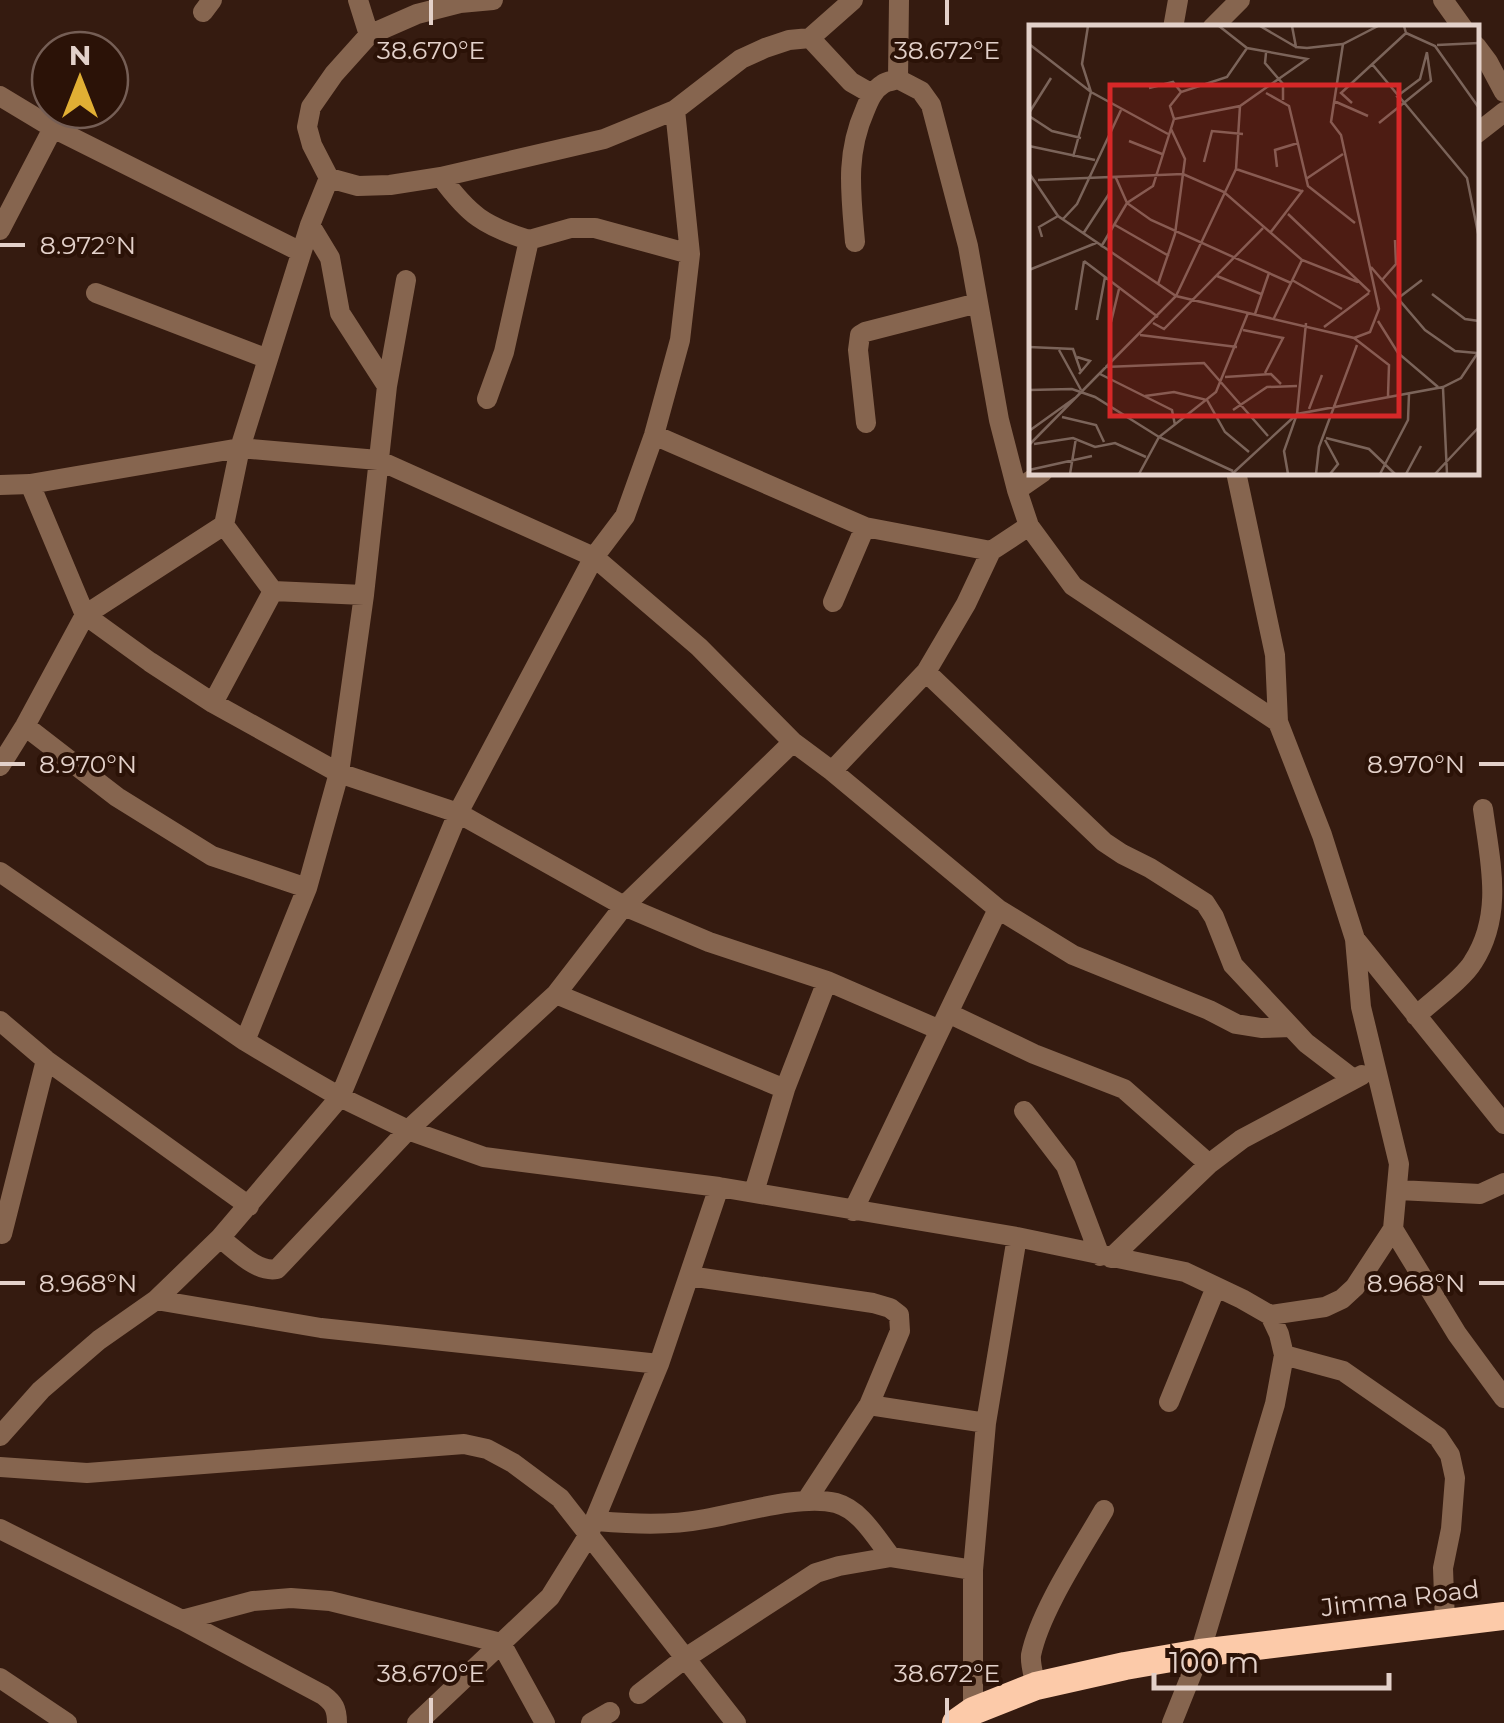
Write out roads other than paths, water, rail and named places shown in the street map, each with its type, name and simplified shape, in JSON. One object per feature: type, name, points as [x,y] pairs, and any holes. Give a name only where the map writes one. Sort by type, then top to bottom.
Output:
[{"type":"highway","name":"Jimma Road","points":[[966,1719],[1036,1686],[1125,1666],[1200,1653],[1504,1616]]},
{"type":"street","points":[[358,0],[368,35]]},
{"type":"street","points":[[493,0],[417,14],[368,35],[310,107],[307,127],[329,178],[358,186],[390,185],[604,138],[675,110],[741,60],[764,48],[810,38],[854,0]]},
{"type":"street","points":[[898,79],[899,0]]},
{"type":"street","points":[[1174,25],[1178,0]]},
{"type":"street","points":[[1215,25],[1240,0]]},
{"type":"street","points":[[1444,0],[1461,25]]},
{"type":"street","points":[[810,38],[851,82],[872,94]]},
{"type":"street","points":[[1490,53],[1504,92]]},
{"type":"street","points":[[855,242],[850,185],[858,125],[872,94],[883,84],[898,79],[921,91],[931,105],[968,246],[999,420],[1030,526],[1073,586],[1278,722]]},
{"type":"street","points":[[0,96],[30,114]]},
{"type":"street","points":[[0,1436],[41,1390],[99,1340],[156,1300],[220,1238],[340,1097],[458,812],[594,557],[625,516],[654,435],[680,340],[690,254],[675,110]]},
{"type":"street","points":[[1479,132],[1504,112]]},
{"type":"street","points":[[0,230],[52,130]]},
{"type":"street","points":[[57,130],[301,252]]},
{"type":"street","points":[[440,177],[469,212],[495,229],[529,240],[571,228],[595,228],[690,254]]},
{"type":"street","points":[[0,766],[85,616],[224,525],[240,448],[301,252],[329,178]]},
{"type":"street","points":[[310,225],[330,258],[340,313],[388,386]]},
{"type":"street","points":[[487,399],[504,352],[529,240]]},
{"type":"street","points":[[245,1041],[307,888],[339,772],[388,386],[406,280]]},
{"type":"street","points":[[96,293],[268,359]]},
{"type":"street","points":[[866,424],[860,336],[978,303]]},
{"type":"street","points":[[654,435],[865,528],[991,550]]},
{"type":"street","points":[[0,485],[30,484],[240,448],[378,460],[594,557],[699,647],[793,742],[998,909],[1073,955],[1236,1024],[1291,1027]]},
{"type":"street","points":[[1017,490],[1038,475]]},
{"type":"street","points":[[0,872],[245,1041],[340,1097],[408,1130],[484,1156],[754,1192],[1017,1237],[1185,1272],[1270,1315],[1325,1307],[1342,1300],[1366,1273],[1393,1229],[1399,1164],[1361,1007],[1356,940],[1322,835],[1278,722],[1275,654],[1237,475]]},
{"type":"street","points":[[30,484],[85,616],[213,703],[339,772],[458,812],[624,906],[709,942],[1124,1088],[1210,1164]]},
{"type":"street","points":[[224,525],[274,591],[364,596]]},
{"type":"street","points":[[832,771],[926,672],[966,604],[991,550],[1030,526]]},
{"type":"street","points":[[833,602],[865,528]]},
{"type":"street","points":[[213,703],[274,591]]},
{"type":"street","points":[[926,672],[1104,842],[1205,903],[1233,965],[1306,1043],[1352,1080]]},
{"type":"street","points":[[24,726],[117,797],[212,856],[307,888]]},
{"type":"street","points":[[220,1238],[263,1269],[277,1269],[408,1130],[556,994],[624,906],[793,742]]},
{"type":"street","points":[[1416,1016],[1472,964],[1488,929],[1494,892],[1482,809]]},
{"type":"street","points":[[853,1211],[998,909]]},
{"type":"street","points":[[1356,940],[1501,1113]]},
{"type":"street","points":[[754,1192],[785,1089],[827,981]]},
{"type":"street","points":[[556,994],[785,1089]]},
{"type":"street","points":[[0,1021],[46,1060],[249,1206]]},
{"type":"street","points":[[2,1234],[46,1060]]},
{"type":"street","points":[[1106,1257],[1242,1139],[1377,1066]]},
{"type":"street","points":[[1024,1112],[1066,1166],[1106,1257]]},
{"type":"street","points":[[1398,1190],[1480,1194],[1504,1183]]},
{"type":"street","points":[[416,1723],[550,1597],[592,1528],[659,1364],[719,1187]]},
{"type":"street","points":[[1393,1229],[1456,1334],[1504,1398]]},
{"type":"street","points":[[966,1719],[986,1423],[1017,1237]]},
{"type":"street","points":[[689,1276],[872,1303],[900,1315],[900,1330],[869,1405],[806,1501]]},
{"type":"street","points":[[1169,1402],[1216,1287]]},
{"type":"street","points":[[156,1300],[320,1328],[659,1364]]},
{"type":"street","points":[[1172,1723],[1200,1653],[1276,1404],[1284,1355],[1270,1315]]},
{"type":"street","points":[[1284,1355],[1343,1371],[1438,1437],[1450,1456],[1455,1478],[1443,1568],[1446,1624]]},
{"type":"street","points":[[869,1405],[986,1423]]},
{"type":"street","points":[[0,1467],[87,1472],[464,1444],[487,1449],[560,1498],[592,1528],[684,1659],[736,1723]]},
{"type":"street","points":[[592,1528],[676,1523],[806,1501],[836,1503],[864,1521],[891,1557]]},
{"type":"street","points":[[1036,1686],[1030,1659],[1039,1631],[1104,1510]]},
{"type":"street","points":[[0,1530],[323,1694],[338,1711],[337,1723]]},
{"type":"street","points":[[639,1694],[684,1659],[816,1574],[891,1557],[974,1570]]},
{"type":"street","points":[[182,1620],[253,1602],[291,1598],[330,1601],[501,1643],[546,1723]]},
{"type":"street","points":[[0,1678],[67,1723]]},
{"type":"street","points":[[591,1723],[610,1712]]}]
